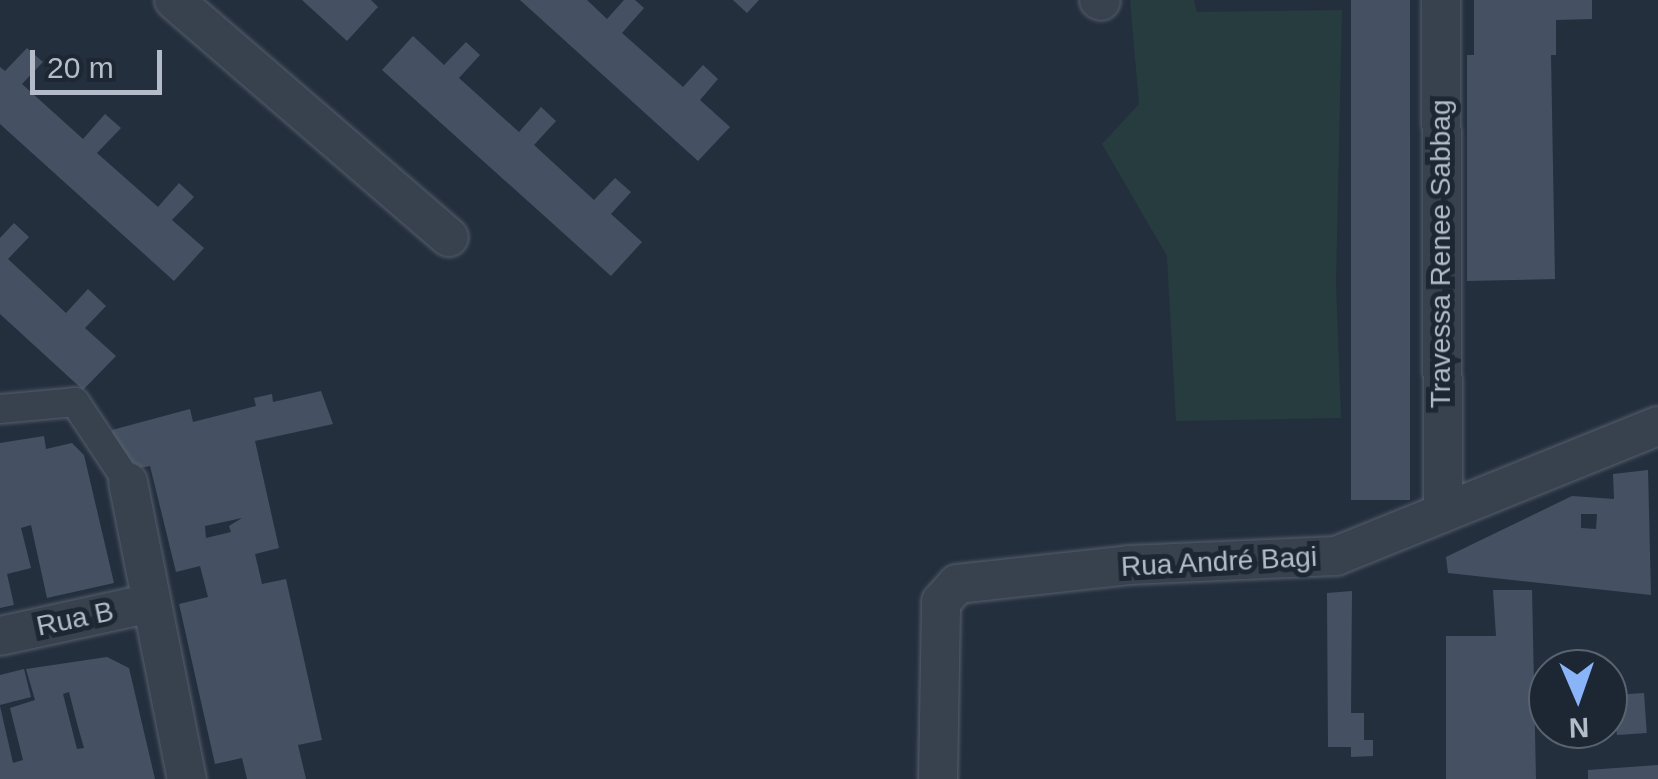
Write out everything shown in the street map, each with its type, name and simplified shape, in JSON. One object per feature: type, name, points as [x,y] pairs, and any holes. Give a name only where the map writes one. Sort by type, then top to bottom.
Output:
[{"type":"street","points":[[174,0],[450,237]]},
{"type":"street","name":"Travessa Renee Sabbag","points":[[1441,0],[1442,509]]},
{"type":"street","points":[[0,409],[75,402],[128,482],[188,779]]},
{"type":"street","name":"Rua André Bagi","points":[[938,779],[941,602],[957,584],[1129,565],[1336,556],[1396,535],[1442,509],[1658,426]]},
{"type":"street","name":"Rua B","points":[[0,636],[151,603]]},
{"type":"green space","points":[[1130,0],[1194,0],[1197,12],[1342,10],[1336,283],[1341,418],[1176,421],[1167,256],[1102,144],[1139,104]]},
{"type":"building","points":[[302,0],[371,0],[378,7],[347,41]]},
{"type":"building","points":[[520,0],[587,0],[607,19],[624,0],[635,0],[644,8],[622,33],[683,87],[703,65],[718,79],[700,100],[730,127],[698,161]]},
{"type":"building","points":[[733,0],[759,0],[747,13]]},
{"type":"building","points":[[1351,0],[1410,0],[1410,500],[1351,500]]},
{"type":"building","points":[[1474,0],[1592,0],[1592,19],[1556,20],[1556,55],[1551,55],[1555,279],[1467,281],[1467,55],[1474,55]]},
{"type":"building","points":[[413,36],[444,65],[466,42],[480,55],[459,78],[519,132],[541,107],[556,121],[534,145],[594,200],[615,178],[631,192],[611,214],[642,242],[611,276],[382,70]]},
{"type":"building","points":[[27,48],[43,62],[22,84],[83,139],[105,114],[121,128],[97,153],[158,207],[179,183],[194,197],[172,220],[204,248],[174,281],[0,124],[0,67],[5,71]]},
{"type":"building","points":[[14,223],[29,237],[8,259],[66,313],[88,289],[106,306],[85,328],[116,356],[83,390],[0,314],[0,238]]},
{"type":"building","points":[[321,391],[333,424],[255,441],[279,548],[255,554],[262,584],[286,579],[322,740],[298,745],[306,779],[247,779],[242,758],[215,764],[179,604],[208,597],[200,566],[176,572],[150,466],[122,472],[112,430],[190,409],[193,422],[256,406],[254,398],[272,394],[273,402]],"holes":[[[242,518],[229,526],[231,532],[206,538],[205,526]]]},
{"type":"building","points":[[44,436],[46,449],[72,443],[84,455],[114,583],[47,598],[31,525],[21,528],[31,568],[7,574],[14,605],[0,608],[0,443]]},
{"type":"building","points":[[1648,470],[1651,595],[1448,573],[1446,557],[1572,496],[1614,499],[1613,474]],"holes":[[[1581,514],[1597,514],[1596,529],[1581,528]]]},
{"type":"building","points":[[1493,590],[1532,590],[1528,749],[1535,749],[1536,779],[1446,779],[1446,636],[1496,636]]},
{"type":"building","points":[[1352,591],[1351,713],[1364,713],[1364,740],[1373,740],[1373,756],[1351,757],[1351,747],[1328,747],[1327,593]]},
{"type":"building","points":[[107,657],[129,668],[155,779],[0,779],[0,706],[13,763],[23,760],[10,708],[35,700],[26,669]],"holes":[[[69,692],[84,748],[77,749],[63,694]]]},
{"type":"building","points":[[24,669],[31,697],[0,705],[0,675]]},
{"type":"building","points":[[1644,693],[1647,733],[1628,734],[1628,694]]},
{"type":"building","points":[[1658,765],[1658,779],[1588,779],[1588,770]]}]
